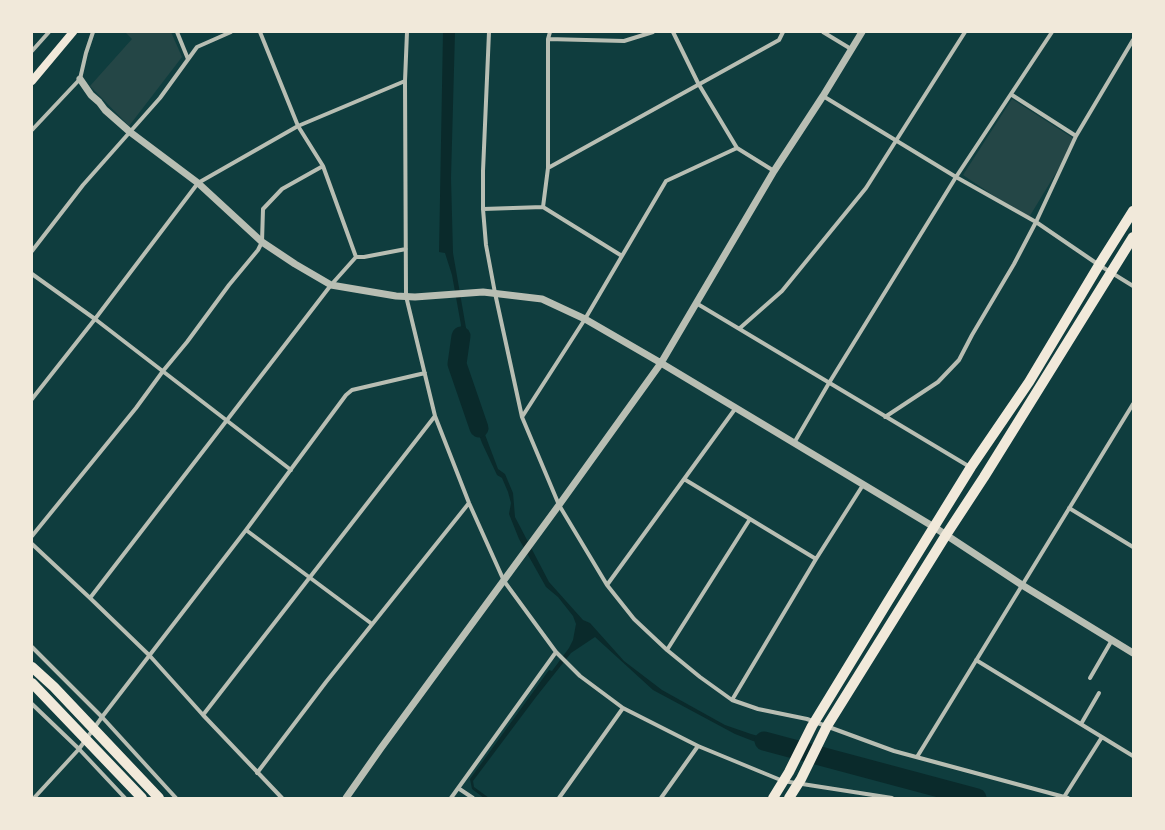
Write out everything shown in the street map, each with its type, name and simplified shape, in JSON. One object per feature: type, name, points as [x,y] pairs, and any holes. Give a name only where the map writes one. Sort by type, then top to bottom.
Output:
[{"type":"main road","points":[[32,81],[73,32]]},
{"type":"main road","points":[[773,798],[813,724],[971,467],[1029,382],[1098,265],[1133,211]]},
{"type":"main road","points":[[789,798],[826,730],[946,535],[984,478],[1133,237]]},
{"type":"main road","points":[[32,666],[54,687],[158,798]]},
{"type":"main road","points":[[32,683],[142,798]]},
{"type":"street","points":[[32,51],[48,32]]},
{"type":"street","points":[[32,130],[80,79],[93,32]]},
{"type":"street","points":[[177,32],[188,59]]},
{"type":"street","points":[[32,251],[83,185],[160,98],[197,47],[231,32]]},
{"type":"street","points":[[260,32],[298,126],[323,166],[356,257]]},
{"type":"street","points":[[407,32],[405,81],[406,296],[435,416],[469,502],[504,581],[556,652],[580,676],[623,708],[698,746],[799,781],[892,798]]},
{"type":"street","points":[[489,32],[483,170],[486,245],[495,294],[522,417],[559,504],[607,585],[634,620],[700,677],[732,700],[758,709],[813,724],[826,730],[894,751],[1066,797],[1102,737]]},
{"type":"street","points":[[543,207],[548,168],[548,39],[550,32]]},
{"type":"street","points":[[548,39],[624,41],[653,32]]},
{"type":"street","points":[[673,32],[698,83],[737,148],[774,171]]},
{"type":"street","points":[[548,168],[698,83],[779,40],[783,32]]},
{"type":"street","points":[[823,32],[852,49]]},
{"type":"street","points":[[346,798],[661,363],[774,171],[823,96],[862,32]]},
{"type":"street","points":[[740,328],[782,291],[866,188],[965,32]]},
{"type":"street","points":[[794,443],[829,383],[956,177],[1012,95],[1052,32]]},
{"type":"street","points":[[885,417],[938,382],[959,360],[1014,264],[1036,222],[1076,136],[1133,40]]},
{"type":"street","points":[[80,79],[91,95],[105,110],[130,132],[198,183],[262,242],[295,264],[331,285],[396,296],[415,297],[483,292],[542,299],[585,319],[661,363],[735,409],[934,527],[1022,585],[1133,653]]},
{"type":"street","points":[[32,399],[95,319],[198,183],[298,126],[405,81]]},
{"type":"street","points":[[1012,95],[1076,136]]},
{"type":"street","points":[[823,96],[956,177],[1036,222],[1110,273],[1133,286]]},
{"type":"street","points":[[522,417],[585,319],[666,181],[737,148]]},
{"type":"street","points":[[32,536],[136,408],[229,285],[258,250],[262,242],[263,209],[282,189],[323,166]]},
{"type":"street","points":[[484,209],[543,207],[622,256]]},
{"type":"street","points":[[90,598],[331,285],[356,257],[364,257],[406,249]]},
{"type":"street","points":[[32,274],[95,319],[291,470]]},
{"type":"street","points":[[696,303],[971,467]]},
{"type":"street","points":[[34,798],[79,749],[246,530],[346,394],[352,390],[425,373]]},
{"type":"street","points":[[917,757],[1133,404]]},
{"type":"street","points":[[607,585],[735,409]]},
{"type":"street","points":[[203,714],[435,416]]},
{"type":"street","points":[[684,479],[816,559]]},
{"type":"street","points":[[732,700],[816,559],[863,485]]},
{"type":"street","points":[[257,772],[469,502]]},
{"type":"street","points":[[1069,508],[1133,547]]},
{"type":"street","points":[[667,650],[750,519]]},
{"type":"street","points":[[246,530],[372,624]]},
{"type":"street","points":[[32,544],[150,656],[282,798]]},
{"type":"street","points":[[1090,678],[1112,640]]},
{"type":"street","points":[[32,647],[102,717],[176,798]]},
{"type":"street","points":[[451,798],[556,652]]},
{"type":"street","points":[[976,660],[1133,756]]},
{"type":"street","points":[[1081,724],[1099,693]]},
{"type":"street","points":[[32,704],[79,749],[125,798]]},
{"type":"street","points":[[559,798],[623,708]]},
{"type":"street","points":[[661,798],[698,746]]},
{"type":"street","points":[[458,788],[473,798]]},
{"type":"shaded area","points":[[125,32],[171,32],[182,57],[129,126],[90,86],[132,39]]},
{"type":"shaded area","points":[[443,32],[455,32],[451,178],[453,253],[466,328],[463,355],[474,391],[478,416],[498,469],[505,474],[513,493],[515,517],[549,582],[583,620],[590,623],[624,661],[662,690],[725,725],[751,734],[787,744],[793,744],[788,750],[753,741],[735,734],[653,690],[595,637],[571,653],[473,781],[474,787],[489,798],[484,798],[472,789],[470,779],[549,670],[552,671],[569,648],[573,640],[576,624],[573,616],[558,597],[546,587],[519,539],[509,514],[511,503],[508,492],[502,478],[497,475],[482,443],[472,416],[468,390],[456,359],[461,325],[452,275],[445,253],[439,252]]},
{"type":"shaded area","points":[[1012,99],[1076,140],[1028,219],[963,175]]},
{"type":"waterway","points":[[461,336],[457,364],[479,428]]},
{"type":"waterway","points":[[764,741],[977,798]]}]
